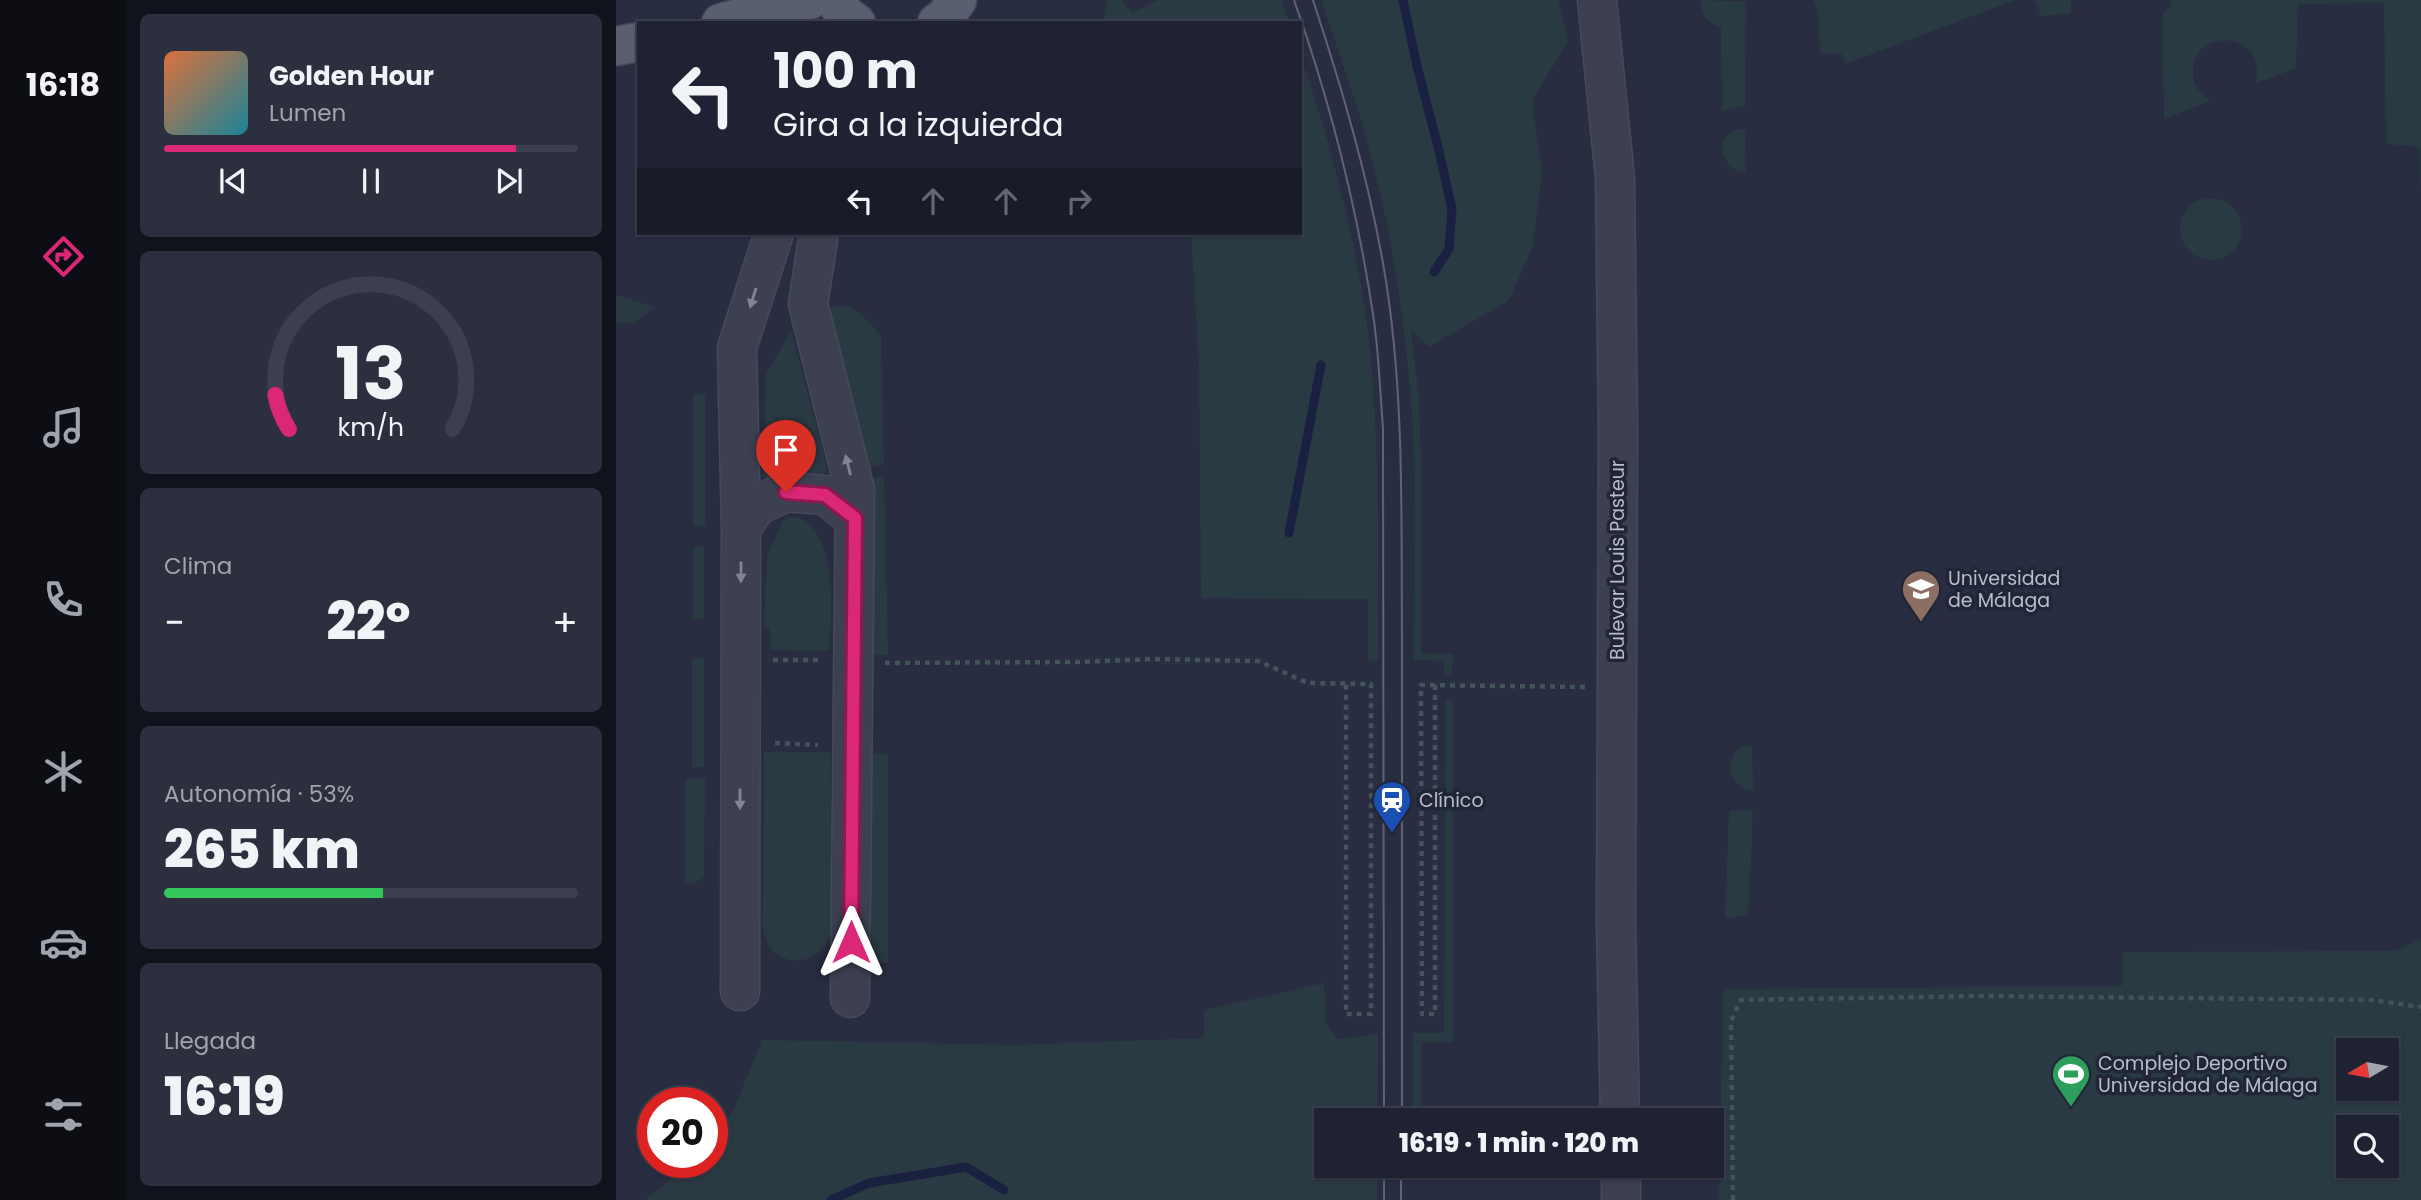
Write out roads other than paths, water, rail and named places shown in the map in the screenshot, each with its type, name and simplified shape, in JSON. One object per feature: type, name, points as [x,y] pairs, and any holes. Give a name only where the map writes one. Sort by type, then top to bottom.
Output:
[{"type":"main road","points":[[729,21],[809,0]]},
{"type":"main road","points":[[835,0],[845,15],[853,21]]},
{"type":"main road","points":[[940,21],[957,0]]},
{"type":"main road","points":[[616,46],[637,42]]},
{"type":"street","name":"Bulevar Louis Pasteur","points":[[1597,0],[1615,178],[1618,431],[1616,923],[1620,1108]]},
{"type":"street","points":[[740,991],[741,529],[737,348],[773,235]]},
{"type":"street","points":[[819,235],[808,304],[855,490],[850,998]]},
{"type":"street","points":[[741,529],[756,506],[786,492],[825,495],[855,518]]},
{"type":"street","points":[[1620,1178],[1621,1200]]},
{"type":"waterway","points":[[1403,0],[1452,209],[1449,249],[1434,272]]},
{"type":"waterway","points":[[1289,533],[1321,365]]},
{"type":"waterway","points":[[831,1200],[869,1183],[966,1167],[1004,1190]]},
{"type":"tram line","points":[[1294,0],[1301,21]]},
{"type":"tram line","points":[[1313,0],[1344,100],[1370,200],[1384,269],[1396,362],[1401,503],[1402,1108]]},
{"type":"tram line","points":[[1302,24],[1320,79],[1351,199],[1374,321],[1378,361],[1383,428],[1384,1108]]},
{"type":"tram line","points":[[1384,1178],[1384,1200]]},
{"type":"tram line","points":[[1401,1178],[1401,1200]]},
{"type":"place","name":"Universidad de Málaga","points":[[1921,623]]},
{"type":"place","name":"Clínico","points":[[1392,834]]},
{"type":"place","name":"Complejo Deportivo Universidad de Málaga","points":[[2071,1108]]}]
